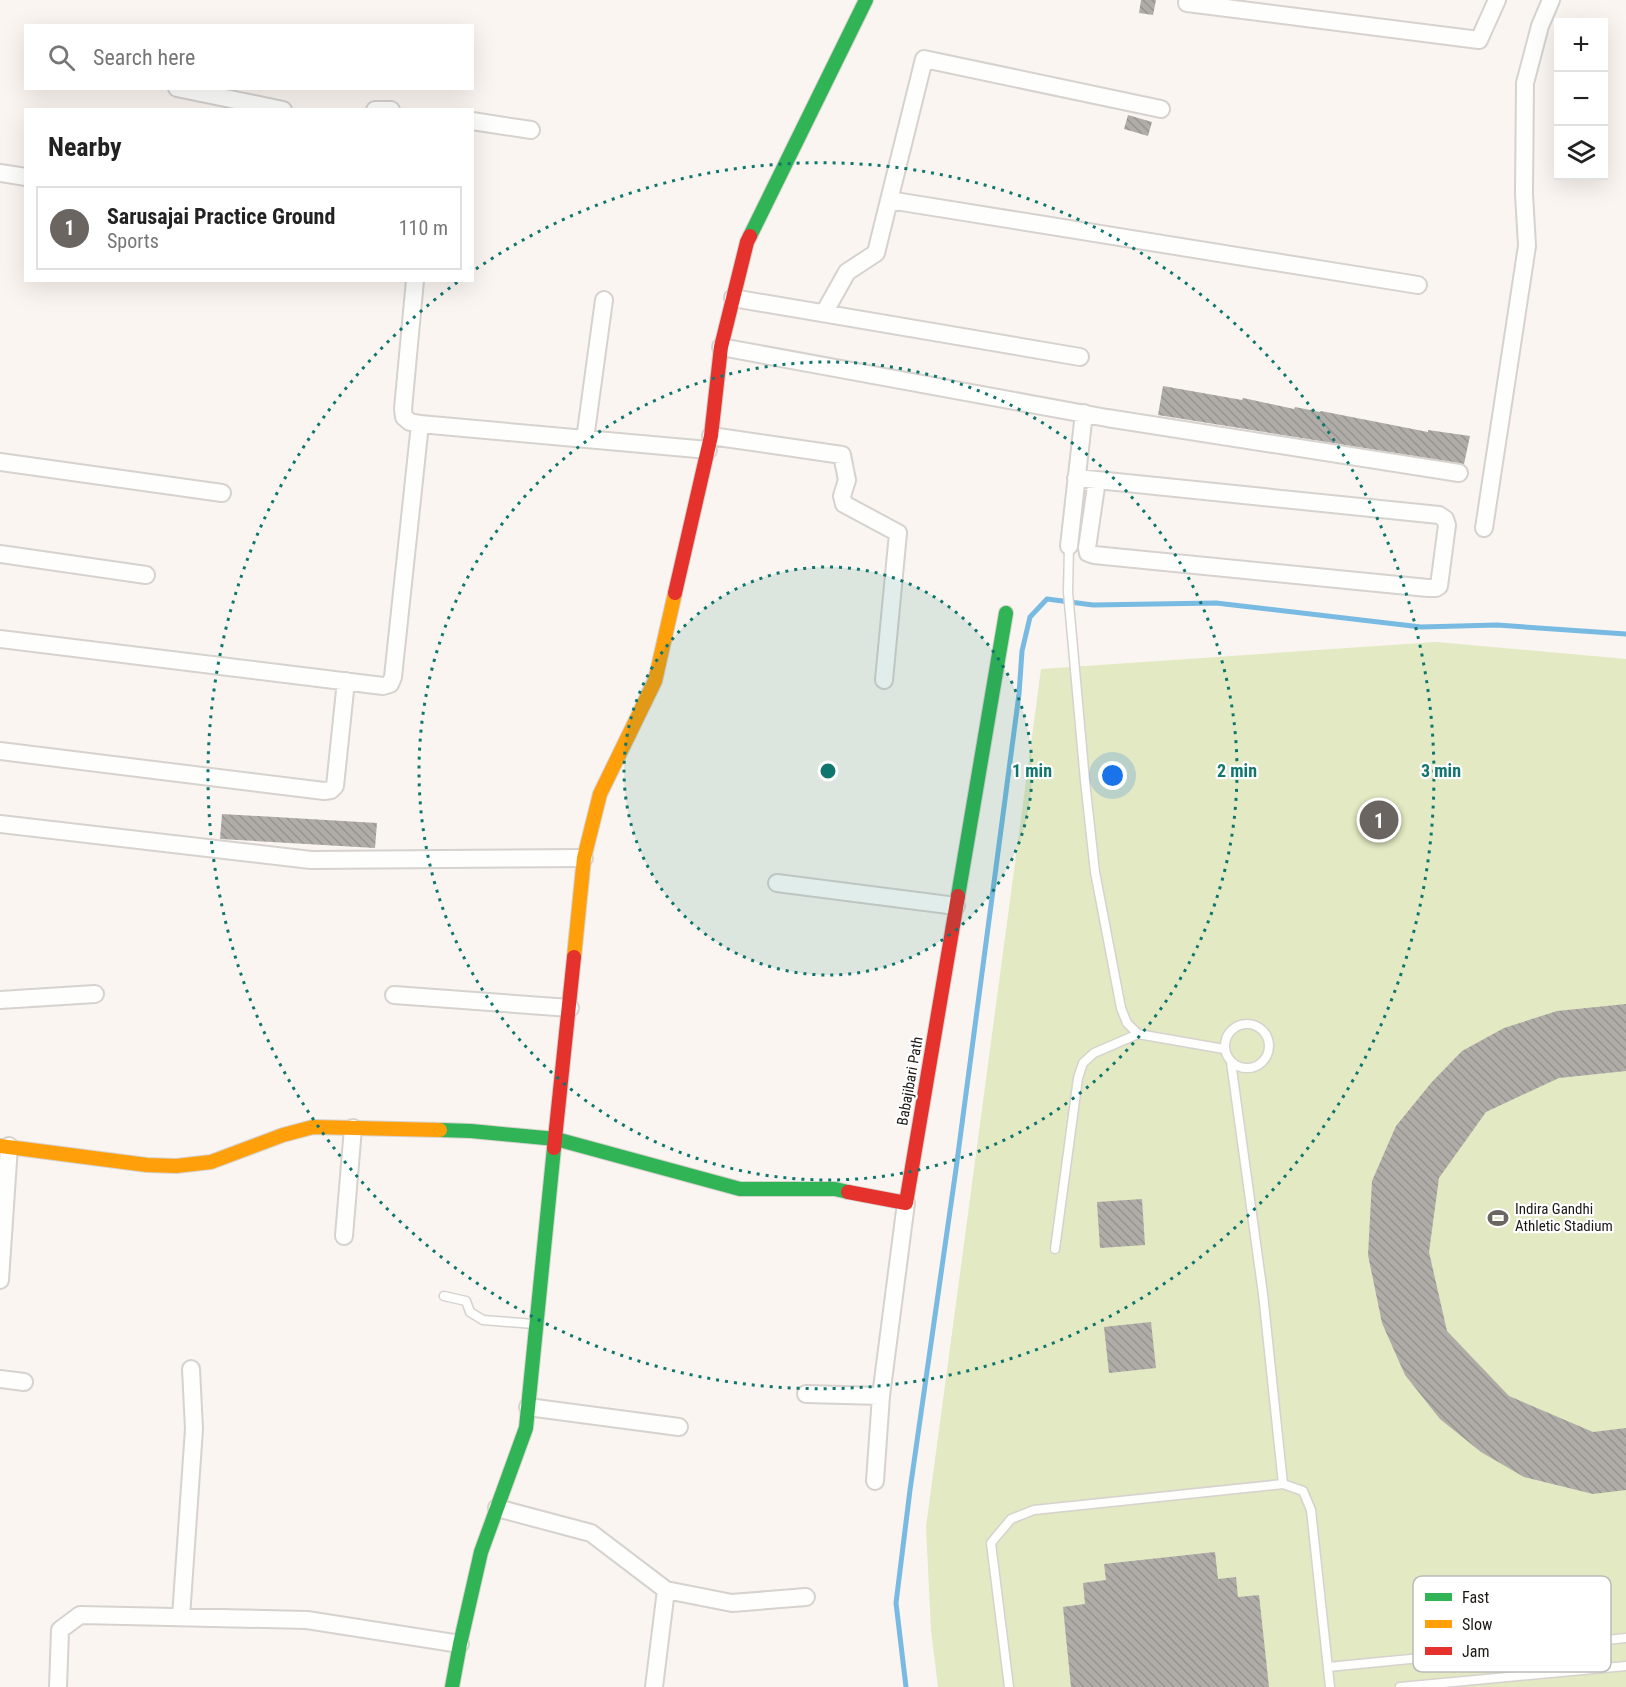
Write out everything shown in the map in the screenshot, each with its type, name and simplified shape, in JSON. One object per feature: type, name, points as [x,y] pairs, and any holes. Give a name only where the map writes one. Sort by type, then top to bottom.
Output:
[{"type":"street","points":[[452,1687],[481,1552],[526,1428],[584,858],[600,794],[655,681],[710,443],[721,346],[747,242],[866,0]]},
{"type":"street","points":[[1186,3],[1479,40],[1497,0]]},
{"type":"street","points":[[1484,528],[1527,246],[1524,194],[1526,83],[1540,27],[1551,0]]},
{"type":"street","points":[[824,313],[847,272],[876,253],[924,59],[1161,109]]},
{"type":"street","points":[[187,90],[274,108]]},
{"type":"street","points":[[474,122],[531,130]]},
{"type":"street","points":[[0,173],[24,177]]},
{"type":"street","points":[[889,200],[1418,285]]},
{"type":"street","points":[[415,282],[403,409],[404,417],[410,422],[585,438],[710,443],[842,455],[847,480],[842,496],[844,504],[898,533],[884,680]]},
{"type":"street","points":[[732,298],[1080,357]]},
{"type":"street","points":[[585,438],[604,300]]},
{"type":"street","points":[[721,346],[1084,413],[1459,474]]},
{"type":"street","points":[[1069,546],[1084,413]]},
{"type":"street","points":[[0,639],[383,686],[390,684],[393,677],[420,424]]},
{"type":"street","points":[[0,462],[222,493]]},
{"type":"street","points":[[1076,478],[1097,480],[1439,515],[1446,519],[1447,525],[1439,586],[1428,588],[1094,555],[1089,553],[1087,548],[1097,480]]},
{"type":"street","points":[[0,554],[146,575]]},
{"type":"street","name":"Babajibari Path","points":[[906,1203],[1006,613]]},
{"type":"street","points":[[0,751],[331,790],[335,786],[346,681]]},
{"type":"street","points":[[0,824],[311,860],[584,858]]},
{"type":"street","points":[[777,883],[956,906]]},
{"type":"street","points":[[0,1000],[95,994]]},
{"type":"street","points":[[394,995],[570,1008]]},
{"type":"street","points":[[0,1280],[4,1146],[178,1167],[215,1161],[293,1131],[313,1127],[471,1131],[556,1139],[740,1189],[835,1189],[906,1203],[881,1396],[874,1480]]},
{"type":"street","points":[[344,1236],[353,1128]]},
{"type":"street","points":[[182,1617],[194,1430],[191,1369]]},
{"type":"street","points":[[0,1379],[24,1382]]},
{"type":"street","points":[[806,1394],[881,1396]]},
{"type":"street","points":[[528,1407],[679,1427]]},
{"type":"street","points":[[497,1509],[591,1533],[666,1590],[732,1603],[806,1597]]},
{"type":"street","points":[[654,1687],[666,1590]]},
{"type":"street","points":[[58,1687],[60,1630],[80,1615],[307,1620],[460,1644]]},
{"type":"lane","points":[[1069,546],[1068,592],[1095,872],[1121,1008],[1127,1023],[1138,1034]]},
{"type":"lane","points":[[1231,1062],[1237,1066],[1252,1068],[1264,1060],[1268,1053],[1268,1039],[1265,1032],[1252,1024],[1238,1024],[1227,1034],[1224,1049],[1231,1062],[1263,1294],[1283,1484]]},
{"type":"lane","points":[[1055,1249],[1078,1078],[1083,1063],[1094,1053],[1138,1034],[1224,1049]]},
{"type":"lane","points":[[444,1296],[466,1301],[470,1312],[483,1320],[537,1324]]},
{"type":"lane","points":[[1009,1687],[991,1543],[1011,1519],[1034,1510],[1283,1484],[1303,1491],[1311,1510],[1330,1687]]},
{"type":"lane","points":[[1611,1639],[1626,1638]]},
{"type":"lane","points":[[1329,1667],[1413,1659]]},
{"type":"lane","points":[[1611,1667],[1626,1666]]},
{"type":"lane","points":[[1400,1687],[1561,1672]]},
{"type":"green space","points":[[1436,642],[1626,659],[1626,1687],[938,1687],[931,1630],[926,1527],[1041,669]]},
{"type":"building","points":[[1141,0],[1156,0],[1153,15],[1139,13]]},
{"type":"building","points":[[1128,115],[1152,122],[1148,136],[1124,129]]},
{"type":"building","points":[[1163,386],[1242,400],[1243,398],[1294,409],[1295,407],[1321,411],[1428,432],[1428,430],[1470,436],[1464,464],[1158,415]]},
{"type":"building","points":[[222,814],[377,823],[375,848],[220,839]]},
{"type":"building","points":[[1626,1004],[1626,1071],[1559,1078],[1486,1112],[1439,1178],[1429,1252],[1447,1331],[1509,1396],[1593,1432],[1626,1428],[1626,1490],[1593,1494],[1524,1477],[1481,1452],[1440,1419],[1405,1375],[1382,1323],[1368,1255],[1372,1181],[1396,1126],[1431,1083],[1462,1051],[1504,1028],[1557,1011]]},
{"type":"building","points":[[1142,1199],[1145,1245],[1100,1248],[1097,1202]]},
{"type":"building","points":[[1151,1322],[1156,1368],[1109,1373],[1104,1327]]},
{"type":"building","points":[[1215,1552],[1218,1579],[1236,1577],[1238,1597],[1259,1595],[1269,1687],[1071,1687],[1063,1607],[1085,1604],[1083,1583],[1106,1580],[1104,1564]]},
{"type":"waterway","points":[[906,1687],[896,1603],[1019,694],[1022,651],[1030,617],[1047,599],[1093,605],[1216,603],[1421,627],[1497,625],[1626,634]]},
{"type":"traffic: fast","points":[[750,236],[866,0]]},
{"type":"traffic: fast","points":[[958,896],[1006,613]]},
{"type":"traffic: fast","points":[[440,1130],[556,1139],[740,1189],[835,1189],[848,1192]]},
{"type":"traffic: fast","points":[[452,1687],[481,1552],[526,1428],[554,1148]]},
{"type":"traffic: slow","points":[[574,957],[584,858],[600,794],[655,681],[675,593]]},
{"type":"traffic: slow","points":[[0,1146],[147,1165],[176,1166],[211,1162],[283,1135],[313,1127],[440,1130]]},
{"type":"traffic: jam","points":[[675,593],[711,436],[721,347],[750,236]]},
{"type":"traffic: jam","points":[[848,1192],[906,1203],[958,896]]},
{"type":"traffic: jam","points":[[554,1148],[574,957]]},
{"type":"place","name":"Sarusajai Practice Ground","points":[[1379,820]]},
{"type":"place","name":"Indira Gandhi Athletic Stadium","points":[[1498,1218]]}]
